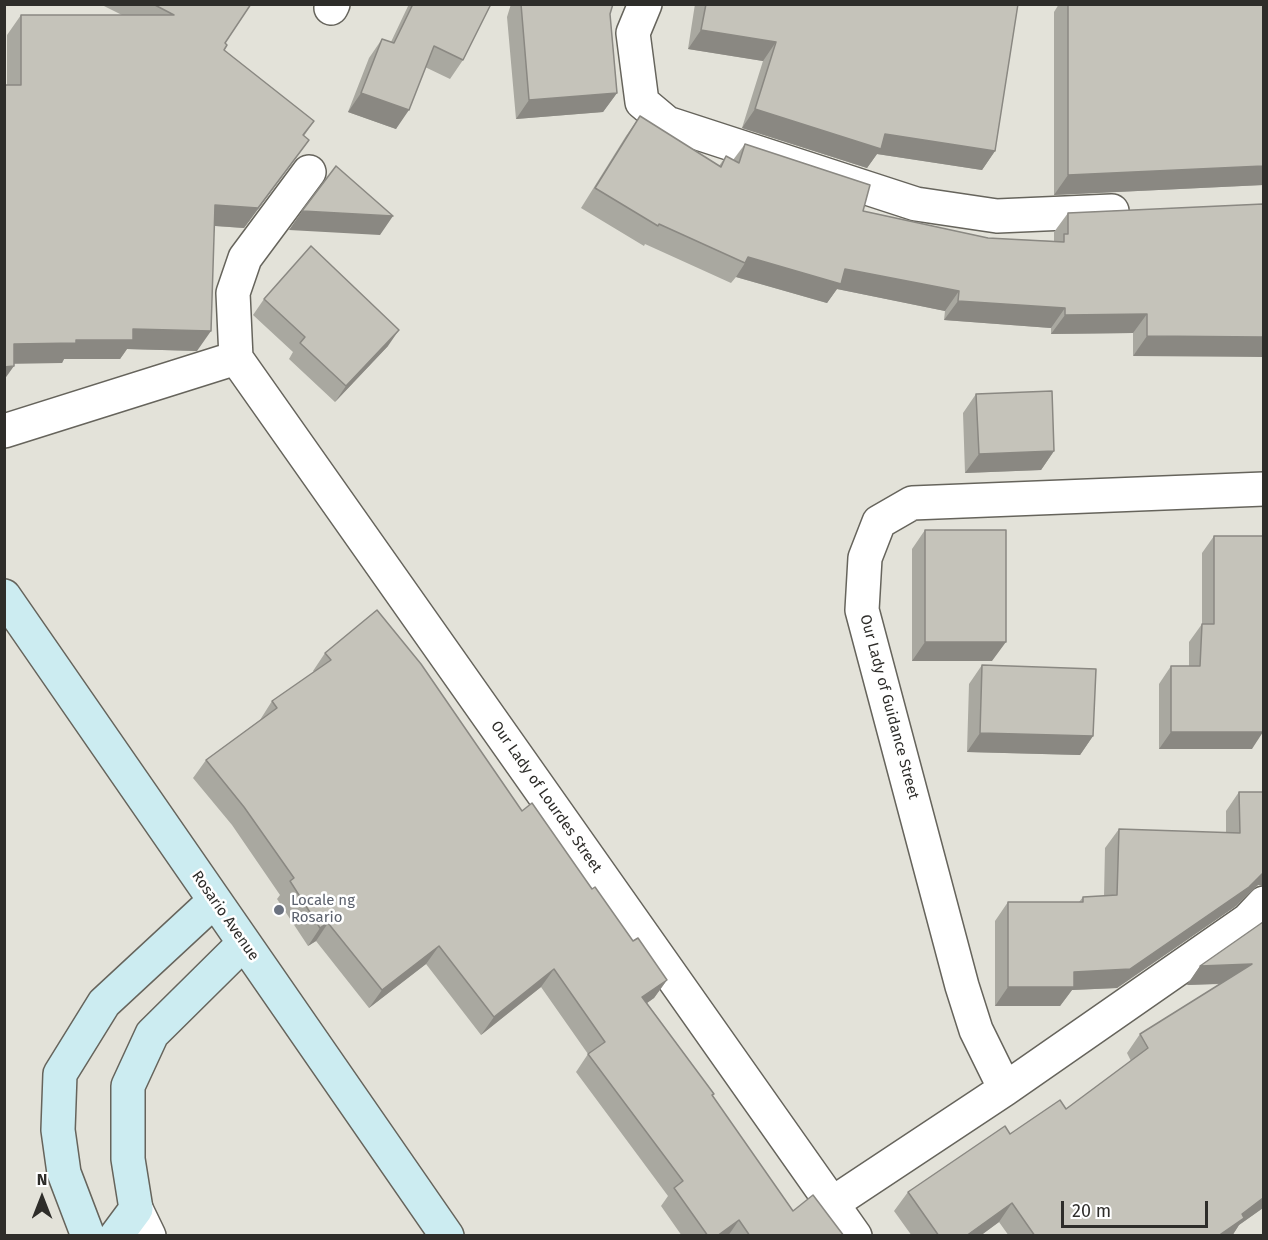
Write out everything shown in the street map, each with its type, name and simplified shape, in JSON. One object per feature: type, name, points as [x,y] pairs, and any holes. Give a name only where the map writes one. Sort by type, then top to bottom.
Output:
[{"type":"main road","name":"Rosario Avenue","points":[[4,596],[447,1236]]},
{"type":"main road","points":[[88,1236],[63,1173],[58,1130],[60,1074],[104,1003],[214,901]]},
{"type":"main road","points":[[116,1236],[143,1222],[128,1159],[128,1086],[152,1034],[244,943]]},
{"type":"street","points":[[645,4],[633,33],[642,102],[668,123],[916,204],[997,216],[1146,210]]},
{"type":"street","points":[[4,431],[236,358],[233,293],[244,258],[309,172]]},
{"type":"street","name":"Our Lady of Lourdes Street","points":[[236,358],[855,1236]]},
{"type":"street","name":"Our Lady of Guidance Street","points":[[1005,1089],[976,1030],[962,986],[862,610],[865,558],[879,522],[912,503],[1263,489]]},
{"type":"street","points":[[833,1203],[1005,1089],[1248,920],[1263,903]]},
{"type":"building","points":[[153,4],[251,4],[225,43],[227,45],[224,50],[314,121],[303,135],[309,140],[258,208],[215,205],[211,331],[133,329],[133,340],[76,340],[76,343],[14,344],[14,366],[4,367],[4,85],[21,85],[21,15],[174,15]]},
{"type":"building","points":[[413,4],[491,4],[463,60],[434,46],[409,110],[361,93],[382,39],[394,43]]},
{"type":"building","points":[[521,4],[613,4],[610,14],[617,93],[529,100]]},
{"type":"building","points":[[706,4],[1018,4],[995,151],[885,134],[881,149],[755,109],[776,42],[701,30]]},
{"type":"building","points":[[1068,4],[1263,4],[1263,166],[1068,175]]},
{"type":"building","points":[[640,116],[721,167],[726,156],[739,163],[745,144],[870,185],[863,211],[988,238],[1064,242],[1064,234],[1068,234],[1068,213],[1263,204],[1263,337],[1147,336],[1147,314],[1065,315],[1065,308],[958,301],[959,291],[845,269],[841,284],[748,257],[745,263],[659,224],[658,226],[595,188]]},
{"type":"building","points":[[336,166],[393,216],[302,211]]},
{"type":"building","points":[[311,246],[399,330],[346,386],[300,343],[305,337],[264,299]]},
{"type":"building","points":[[1052,391],[1054,451],[979,454],[976,394]]},
{"type":"building","points":[[925,530],[1006,530],[1006,642],[925,642]]},
{"type":"building","points":[[1214,536],[1263,536],[1263,732],[1171,732],[1171,666],[1200,666],[1202,624],[1214,624]]},
{"type":"building","points":[[377,610],[421,664],[522,811],[532,803],[592,889],[595,887],[633,941],[638,938],[667,980],[642,997],[714,1094],[712,1095],[793,1211],[813,1195],[844,1236],[750,1236],[739,1220],[717,1236],[708,1236],[674,1188],[683,1181],[588,1054],[605,1042],[554,969],[494,1017],[439,946],[382,990],[328,923],[320,928],[290,881],[294,878],[244,807],[206,760],[277,708],[272,701],[331,660],[325,653]]},
{"type":"building","points":[[982,665],[1096,669],[1093,736],[980,733]]},
{"type":"building","points":[[1239,792],[1263,792],[1263,873],[1249,887],[1130,969],[1074,972],[1074,987],[1008,987],[1008,902],[1083,902],[1083,897],[1117,895],[1119,829],[1240,833]]},
{"type":"building","points":[[1263,922],[1263,1198],[1242,1214],[1244,1218],[1218,1236],[1035,1236],[1012,1203],[966,1236],[939,1236],[908,1192],[1005,1126],[1010,1134],[1060,1100],[1066,1109],[1148,1048],[1140,1034],[1252,964],[1200,966]]},
{"type":"place","name":"Locale ng Rosario","points":[[279,910]]}]
